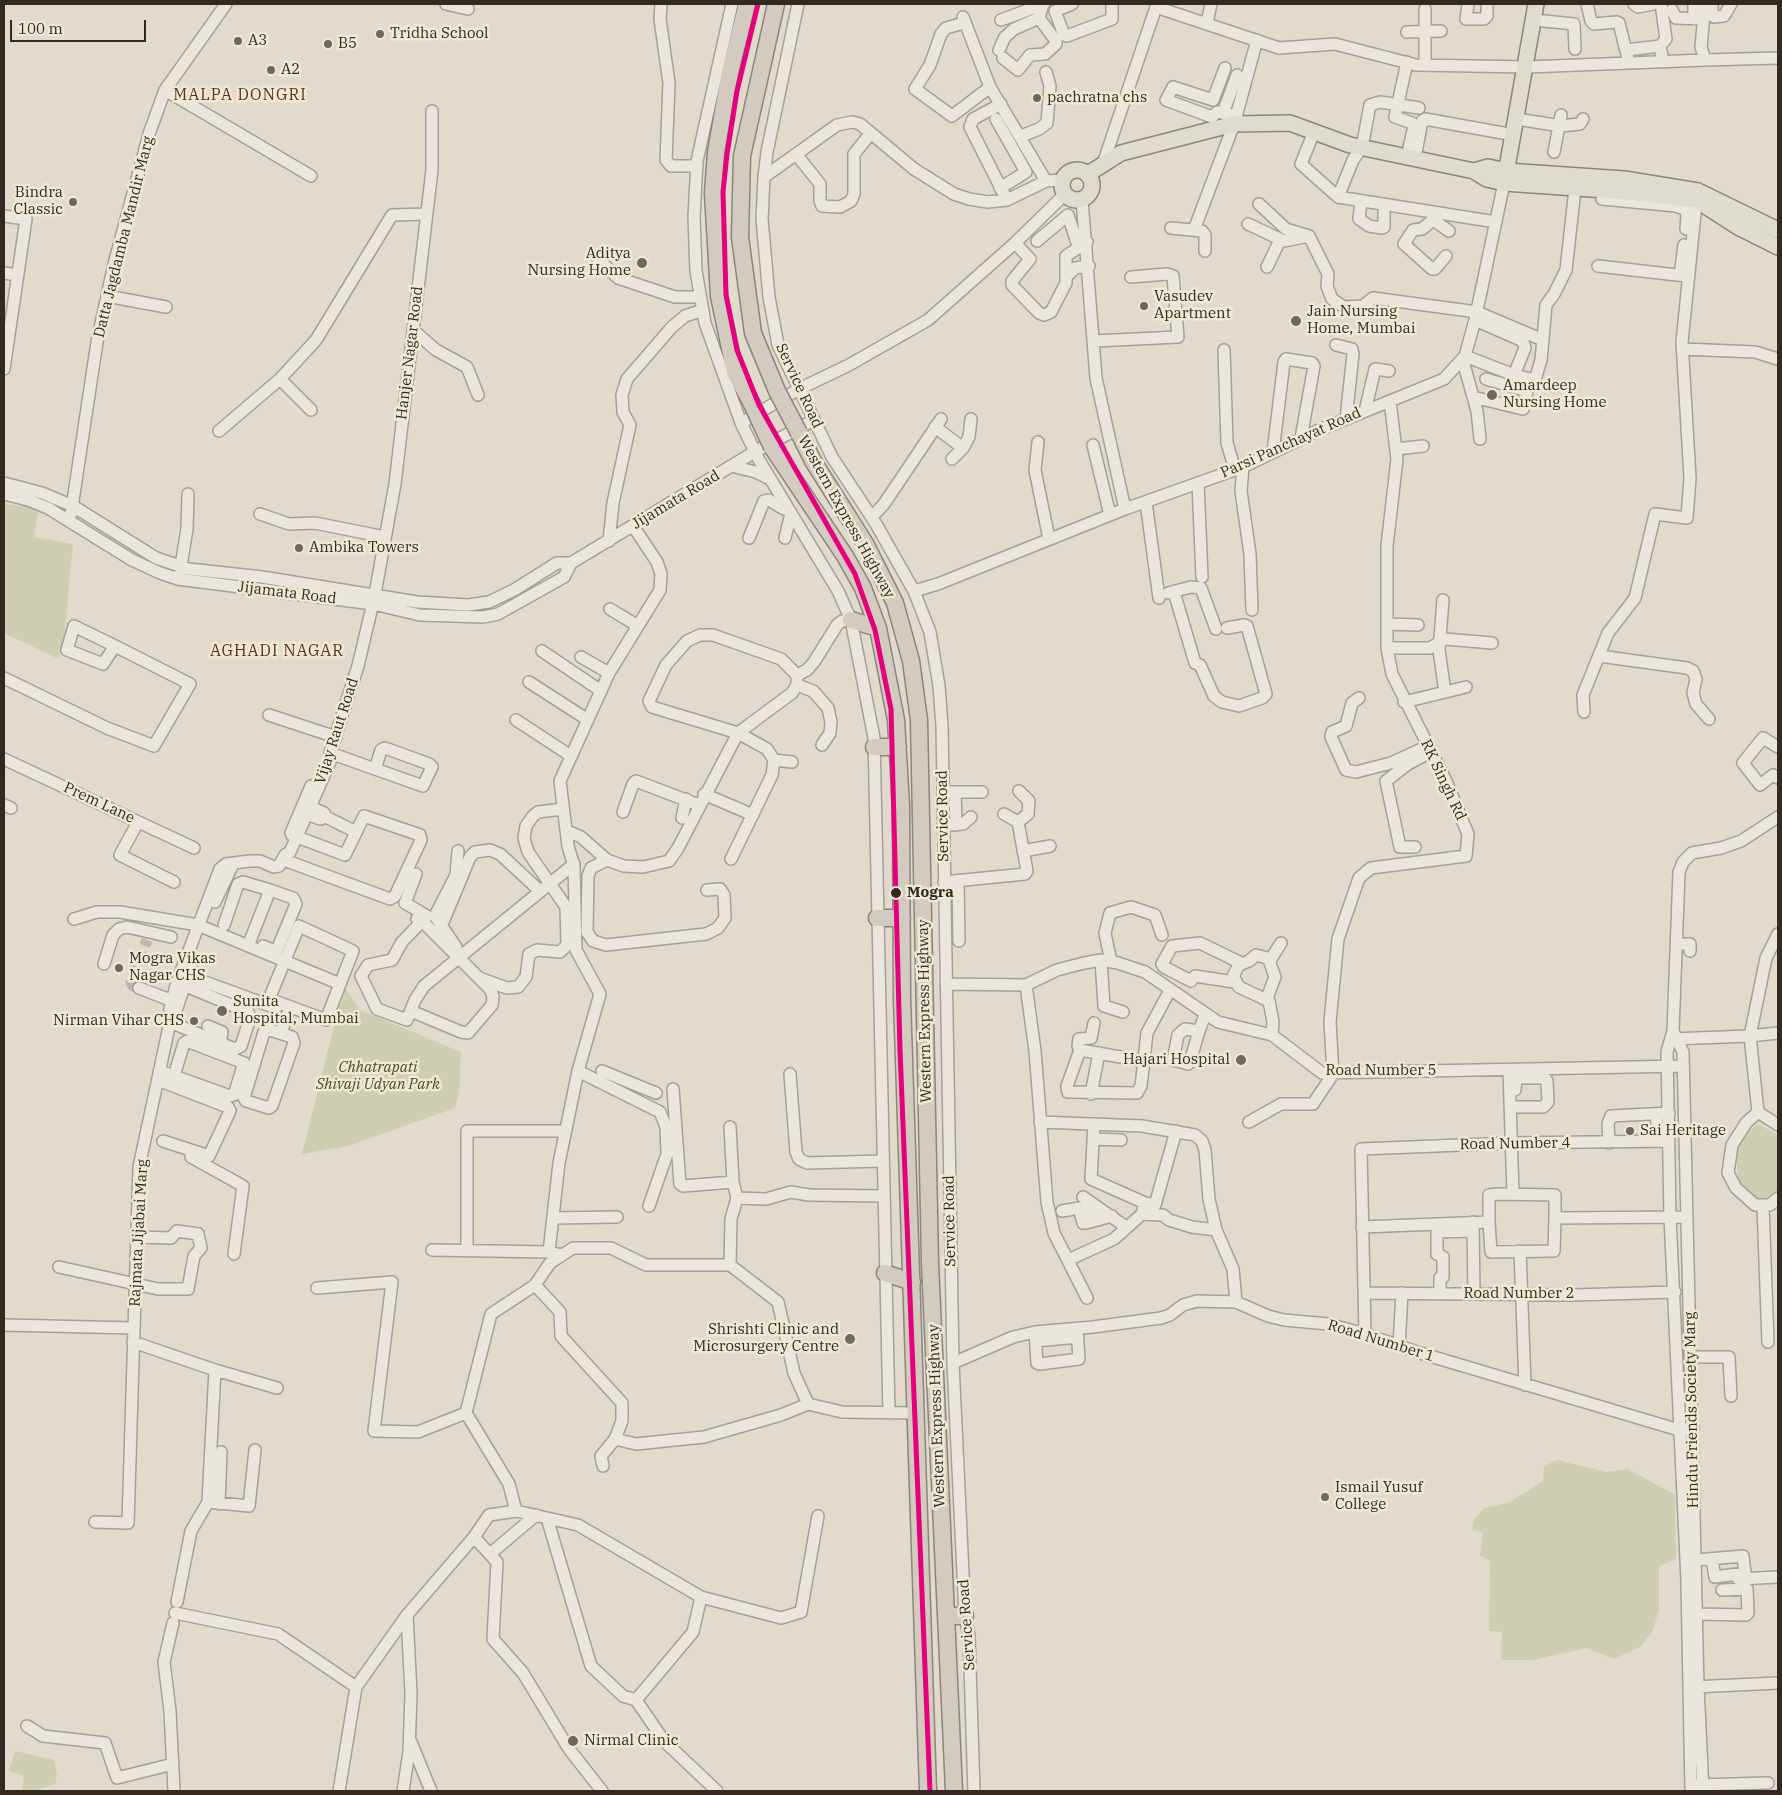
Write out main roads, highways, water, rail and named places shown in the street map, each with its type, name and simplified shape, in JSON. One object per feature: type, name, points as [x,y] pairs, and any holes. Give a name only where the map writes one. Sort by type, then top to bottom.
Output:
[{"type":"highway","name":"Western Express Highway","points":[[747,4],[730,72],[716,152],[713,193],[719,296],[735,372],[772,447],[845,556],[863,588],[878,628],[896,720],[901,806],[902,1000],[928,1791]]},
{"type":"highway","name":"Western Express Highway","points":[[776,4],[742,156],[740,237],[753,333],[777,391],[813,461],[866,545],[895,603],[911,661],[919,720],[930,1263],[954,1791]]},
{"type":"highway","points":[[851,620],[878,628]]},
{"type":"highway","points":[[874,747],[898,747]]},
{"type":"highway","points":[[877,918],[902,918]]},
{"type":"highway","points":[[885,1273],[912,1282]]},
{"type":"highway","points":[[946,1616],[964,1616]]},
{"type":"main road","points":[[1506,177],[1527,67],[1536,4]]},
{"type":"main road","points":[[1088,174],[1122,154],[1232,118],[1290,123],[1362,147],[1474,171],[1488,167],[1506,177],[1620,196],[1656,200],[1697,196],[1738,227],[1778,247]]},
{"type":"main road","points":[[1078,170],[1088,174],[1092,188],[1082,200],[1072,200],[1063,188],[1068,172],[1078,170]]},
{"type":"main road","points":[[1506,177],[1624,179],[1697,196],[1778,230]]},
{"type":"tunnel","points":[[139,988],[133,986],[131,982],[147,940]]},
{"type":"place","name":"Tridha School","points":[[380,34]]},
{"type":"place","name":"A3","points":[[238,41]]},
{"type":"place","name":"B5","points":[[328,44]]},
{"type":"place","name":"A2","points":[[271,70]]},
{"type":"place","name":"pachratna chs","points":[[1037,98]]},
{"type":"place","name":"Bindra Classic","points":[[73,202]]},
{"type":"place","name":"Aditya Nursing Home","points":[[642,263]]},
{"type":"place","name":"Vasudev Apartment","points":[[1144,306]]},
{"type":"place","name":"Jain Nursing Home, Mumbai","points":[[1296,321]]},
{"type":"place","name":"Amardeep Nursing Home","points":[[1492,395]]},
{"type":"place","name":"Ambika Towers","points":[[299,548]]},
{"type":"place","name":"Mogra","points":[[896,893]]},
{"type":"place","name":"Mogra Vikas Nagar CHS","points":[[119,968]]},
{"type":"place","name":"Sunita Hospital, Mumbai","points":[[222,1011]]},
{"type":"place","name":"Nirman Vihar CHS","points":[[194,1021]]},
{"type":"place","name":"Hajari Hospital","points":[[1241,1060]]},
{"type":"place","name":"Sai Heritage","points":[[1630,1131]]},
{"type":"place","name":"Shrishti Clinic and Microsurgery Centre","points":[[850,1339]]},
{"type":"place","name":"Ismail Yusuf College","points":[[1325,1497]]},
{"type":"place","name":"Nirmal Clinic","points":[[573,1741]]},
{"type":"district","name":"MALPA DONGRI","points":[[240,95]]},
{"type":"district","name":"AGHADI NAGAR","points":[[277,651]]},
{"type":"park label","name":"Chhatrapati Shivaji Udyan Park","points":[[378,1076]]}]
